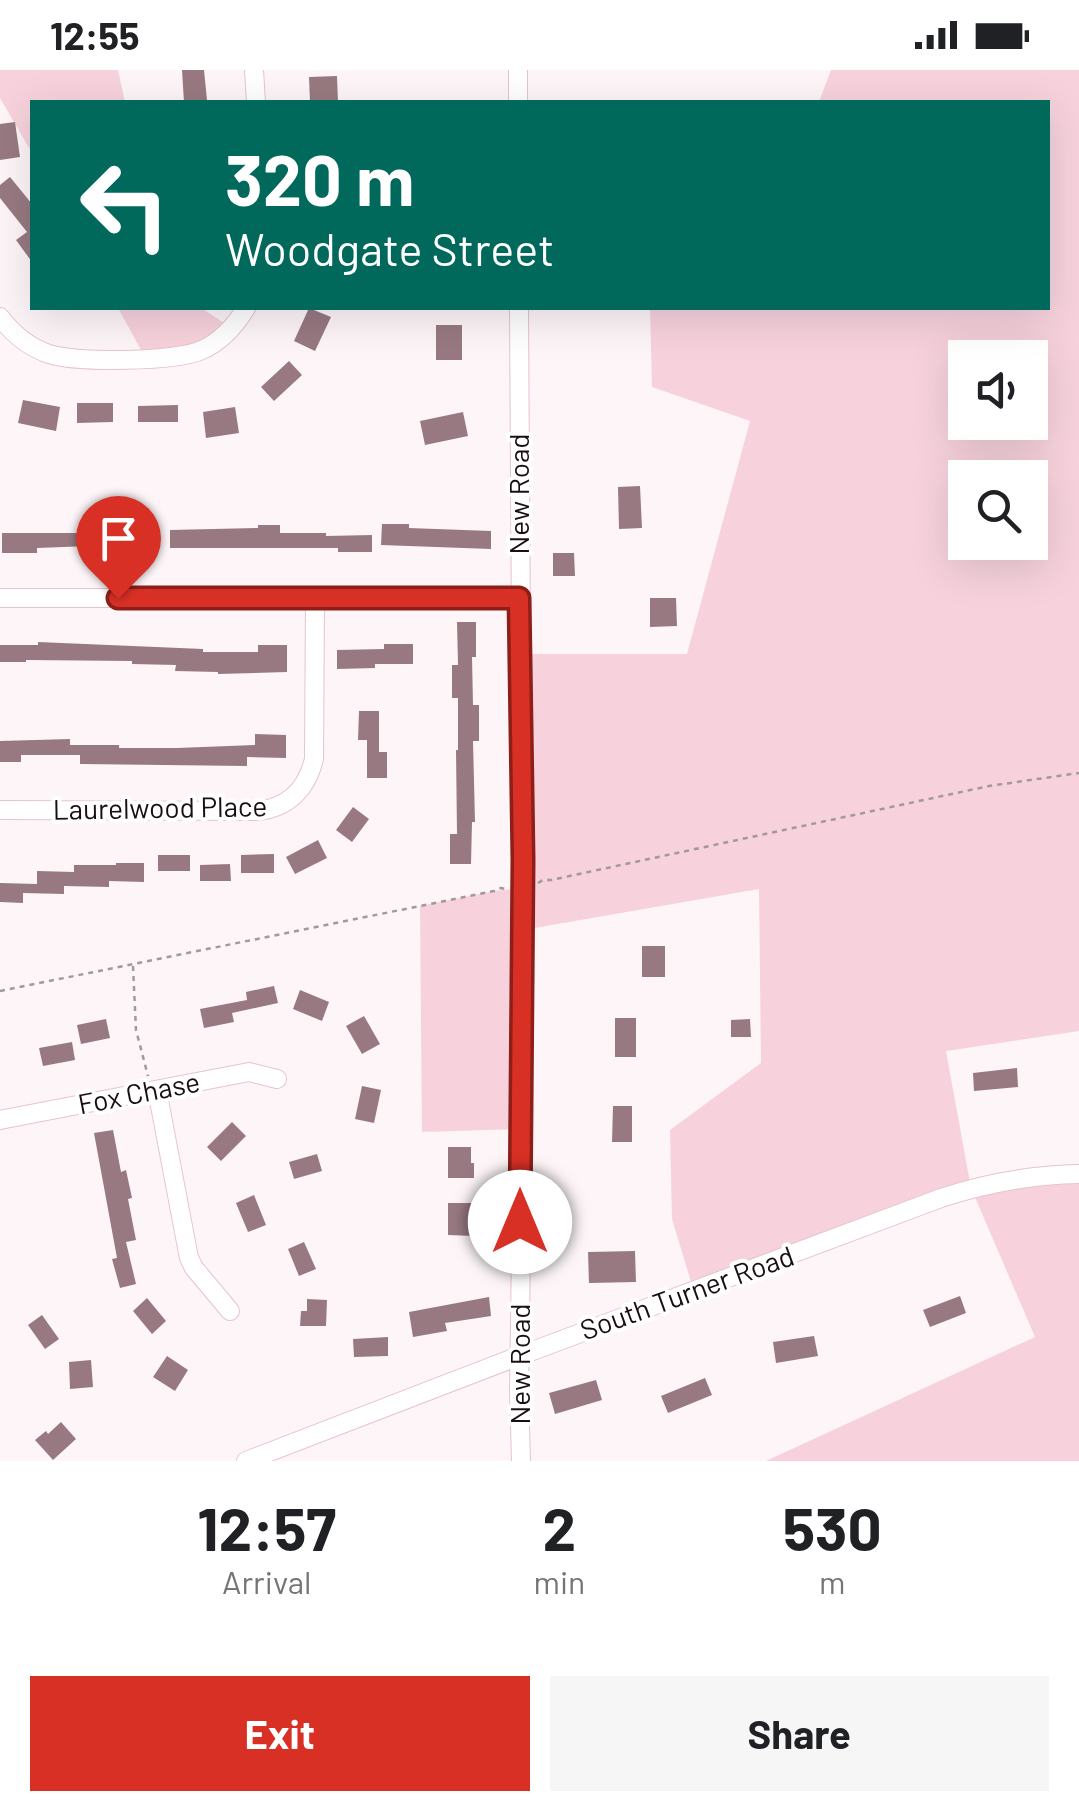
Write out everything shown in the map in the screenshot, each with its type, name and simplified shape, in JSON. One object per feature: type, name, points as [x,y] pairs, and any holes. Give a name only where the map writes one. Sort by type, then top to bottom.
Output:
[{"type":"street","points":[[254,70],[256,100]]},
{"type":"street","points":[[518,70],[518,100]]},
{"type":"street","points":[[0,317],[27,344],[59,357],[164,359],[194,354],[216,342],[245,310]]},
{"type":"street","name":"New Road","points":[[519,310],[523,860],[521,1461]]},
{"type":"street","points":[[0,598],[519,598]]},
{"type":"street","name":"Laurelwood Place","points":[[0,810],[257,811],[291,799],[303,787],[314,759],[315,599]]},
{"type":"street","name":"Fox Chase","points":[[0,1120],[248,1072],[278,1079]]},
{"type":"street","points":[[154,1090],[188,1258],[230,1311]]},
{"type":"street","name":"South Turner Road","points":[[246,1461],[971,1188],[1036,1176],[1079,1174]]},
{"type":"path","points":[[551,880],[989,786],[1079,773]]},
{"type":"path","points":[[0,991],[494,891]]},
{"type":"path","points":[[132,965],[136,1030],[154,1090]]},
{"type":"shaded area","points":[[0,70],[118,70],[125,100],[30,100],[30,150],[0,98]]},
{"type":"shaded area","points":[[831,70],[1079,70],[1079,1031],[946,1051],[971,1188],[694,1292],[672,1219],[670,1130],[761,1063],[759,889],[523,930],[519,1129],[422,1132],[420,906],[523,888],[520,654],[687,654],[750,421],[652,387],[650,310],[1050,310],[1050,100],[820,100]]},
{"type":"shaded area","points":[[119,310],[204,310],[232,328],[224,337],[146,359]]},
{"type":"shaded area","points":[[1079,1174],[1079,1461],[766,1461],[1035,1337],[971,1188]]},
{"type":"building","points":[[182,70],[204,70],[207,100],[184,100]]},
{"type":"building","points":[[337,76],[338,100],[310,100],[309,77]]},
{"type":"building","points":[[15,122],[20,157],[0,160],[0,124]]},
{"type":"building","points":[[10,177],[30,202],[30,259],[16,240],[27,232],[0,198],[0,185]]},
{"type":"building","points":[[308,310],[331,317],[315,351],[294,341]]},
{"type":"building","points":[[436,325],[462,325],[462,360],[436,360]]},
{"type":"building","points":[[289,361],[302,375],[274,401],[261,387]]},
{"type":"building","points":[[23,400],[60,407],[56,431],[18,423]]},
{"type":"building","points":[[77,403],[113,403],[113,422],[77,423]]},
{"type":"building","points":[[178,405],[178,422],[138,422],[138,406]]},
{"type":"building","points":[[235,407],[239,433],[206,438],[203,412]]},
{"type":"building","points":[[463,412],[468,436],[425,445],[420,421]]},
{"type":"building","points":[[640,486],[642,528],[619,529],[618,487]]},
{"type":"building","points":[[89,523],[116,523],[116,545],[2,553],[2,533],[89,533]]},
{"type":"building","points":[[382,524],[491,531],[491,549],[381,545]]},
{"type":"building","points":[[280,525],[280,533],[372,535],[372,552],[338,552],[338,548],[170,548],[170,530]]},
{"type":"building","points":[[553,553],[574,553],[575,576],[553,576]]},
{"type":"building","points":[[650,598],[676,598],[677,626],[650,627]]},
{"type":"building","points":[[457,622],[476,622],[473,705],[479,705],[479,741],[473,741],[475,822],[471,864],[450,864],[450,834],[457,834],[458,698],[452,698],[452,665],[458,665]]},
{"type":"building","points":[[38,642],[203,652],[258,652],[258,645],[287,645],[287,672],[175,671],[176,665],[132,661],[0,662],[0,645]]},
{"type":"building","points":[[384,644],[413,644],[413,664],[337,669],[337,650],[384,649]]},
{"type":"building","points":[[359,711],[379,711],[379,752],[387,752],[387,778],[367,778],[367,740],[358,740]]},
{"type":"building","points":[[255,734],[286,735],[286,758],[247,757],[247,766],[80,764],[80,755],[21,755],[21,762],[0,762],[0,741],[70,739],[70,745],[177,748],[255,745]]},
{"type":"building","points":[[353,807],[369,819],[352,842],[336,830]]},
{"type":"building","points":[[318,840],[327,858],[295,874],[286,857]]},
{"type":"building","points":[[274,854],[274,873],[241,873],[241,855]]},
{"type":"building","points":[[158,855],[190,855],[190,871],[158,871]]},
{"type":"building","points":[[144,863],[144,882],[109,881],[109,887],[64,886],[64,894],[23,893],[23,903],[0,902],[0,883],[37,884],[37,871],[74,872],[74,865]]},
{"type":"building","points":[[230,864],[231,881],[200,881],[200,865]]},
{"type":"building","points":[[642,946],[665,946],[665,977],[642,977]]},
{"type":"building","points":[[274,986],[278,1003],[232,1013],[234,1022],[204,1028],[200,1009],[247,1000],[246,992]]},
{"type":"building","points":[[300,990],[329,1002],[322,1021],[293,1009]]},
{"type":"building","points":[[364,1016],[380,1044],[362,1054],[346,1026]]},
{"type":"building","points":[[615,1018],[636,1018],[636,1057],[615,1057]]},
{"type":"building","points":[[106,1019],[110,1038],[81,1044],[77,1025]]},
{"type":"building","points":[[750,1019],[751,1037],[731,1037],[731,1020]]},
{"type":"building","points":[[72,1042],[75,1060],[43,1066],[39,1048]]},
{"type":"building","points":[[1017,1068],[1018,1087],[974,1091],[973,1073]]},
{"type":"building","points":[[362,1086],[381,1090],[374,1123],[355,1119]]},
{"type":"building","points":[[613,1106],[632,1106],[632,1142],[612,1142]]},
{"type":"building","points":[[232,1122],[246,1136],[221,1161],[207,1147]]},
{"type":"building","points":[[113,1130],[121,1172],[126,1170],[132,1198],[128,1199],[136,1240],[126,1242],[136,1284],[120,1288],[112,1259],[117,1258],[94,1133]]},
{"type":"building","points":[[448,1147],[471,1147],[474,1178],[448,1178]]},
{"type":"building","points":[[317,1154],[322,1171],[294,1179],[289,1162]]},
{"type":"building","points":[[254,1195],[266,1225],[248,1232],[236,1203]]},
{"type":"building","points":[[448,1203],[471,1203],[474,1236],[448,1235]]},
{"type":"building","points":[[304,1242],[316,1269],[299,1276],[288,1249]]},
{"type":"building","points":[[635,1251],[636,1282],[589,1283],[588,1252]]},
{"type":"building","points":[[960,1296],[966,1313],[930,1327],[923,1310]]},
{"type":"building","points":[[489,1297],[491,1316],[445,1323],[447,1331],[413,1337],[409,1312]]},
{"type":"building","points":[[147,1298],[166,1321],[152,1334],[133,1311]]},
{"type":"building","points":[[307,1299],[327,1300],[326,1326],[300,1326],[301,1311],[307,1311]]},
{"type":"building","points":[[42,1315],[59,1339],[45,1349],[28,1325]]},
{"type":"building","points":[[814,1336],[818,1356],[776,1363],[773,1342]]},
{"type":"building","points":[[388,1337],[388,1356],[354,1357],[353,1339]]},
{"type":"building","points":[[167,1356],[188,1370],[175,1391],[153,1377]]},
{"type":"building","points":[[91,1360],[93,1387],[70,1389],[69,1362]]},
{"type":"building","points":[[705,1378],[712,1395],[668,1413],[661,1396]]},
{"type":"building","points":[[596,1380],[602,1400],[555,1414],[549,1393]]},
{"type":"building","points":[[61,1422],[76,1439],[53,1460],[35,1440]]},
{"type":"route","points":[[118,598],[519,598],[523,860],[520,1222]]}]
